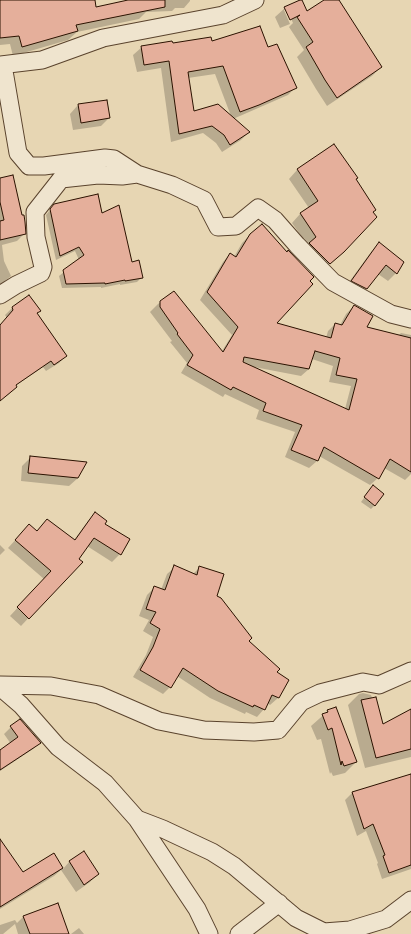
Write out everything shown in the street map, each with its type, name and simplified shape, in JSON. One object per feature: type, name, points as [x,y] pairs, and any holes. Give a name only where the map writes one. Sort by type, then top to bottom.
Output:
[{"type":"street","points":[[255,0],[223,15],[104,38],[42,60],[1,65],[18,153],[29,166],[44,166],[105,158],[114,159],[137,174],[172,185],[204,200],[218,227],[236,226],[258,208],[275,220],[333,282],[391,314],[411,319]]},
{"type":"street","points":[[0,295],[16,285],[41,273],[43,267],[36,237],[35,212],[61,179],[98,175],[122,176],[137,174]]},
{"type":"street","points":[[0,686],[51,686],[99,695],[158,721],[204,730],[254,732],[278,730],[301,702],[320,693],[363,682],[379,685],[411,671]]},
{"type":"street","points":[[0,686],[21,705],[58,747],[105,783],[137,819],[197,909],[209,934]]},
{"type":"street","points":[[137,819],[163,829],[212,852],[234,866],[279,902],[296,918],[324,932],[350,930],[386,919],[411,900]]},
{"type":"street","points":[[239,934],[279,902]]},
{"type":"building","points":[[0,0],[95,0],[96,7],[128,0],[165,0],[165,7],[76,25],[78,31],[22,47],[19,36],[0,38]]},
{"type":"building","points":[[302,0],[307,11],[324,0],[339,0],[382,67],[337,98],[306,47],[313,42],[297,17],[300,15],[290,20],[284,7]]},
{"type":"building","points":[[260,26],[268,47],[277,44],[297,88],[240,112],[223,66],[188,72],[194,111],[218,104],[250,132],[230,145],[224,135],[212,126],[179,134],[169,61],[144,65],[141,46],[211,37],[212,41]]},
{"type":"building","points":[[107,100],[110,118],[81,123],[78,104]]},
{"type":"building","points":[[334,144],[358,178],[356,179],[376,210],[373,212],[377,217],[344,252],[330,264],[309,243],[316,237],[300,213],[318,201],[297,169]]},
{"type":"building","points":[[13,175],[22,215],[24,215],[26,234],[0,240],[0,221],[4,220],[0,202],[0,178]]},
{"type":"building","points":[[98,194],[102,213],[119,205],[132,262],[139,260],[143,278],[105,284],[66,284],[63,270],[84,255],[79,247],[60,256],[50,209],[54,204]]},
{"type":"building","points":[[262,224],[287,252],[288,250],[314,277],[310,281],[313,284],[277,323],[331,338],[335,323],[342,325],[354,305],[373,316],[367,327],[411,338],[411,472],[390,459],[379,479],[324,447],[318,461],[291,450],[302,425],[263,411],[266,403],[233,387],[231,390],[187,365],[193,355],[177,334],[178,333],[160,307],[160,301],[174,291],[223,352],[238,327],[207,292],[230,253],[236,257],[250,234]],"holes":[[[315,351],[340,358],[336,375],[357,379],[349,410],[243,362],[244,357],[309,369]]]},
{"type":"building","points":[[379,242],[404,262],[397,274],[386,265],[367,289],[351,281]]},
{"type":"building","points":[[29,295],[41,311],[37,313],[67,356],[54,365],[51,361],[16,385],[17,387],[0,401],[0,325],[13,310],[12,307]]},
{"type":"building","points":[[30,456],[87,462],[78,478],[28,473]]},
{"type":"building","points":[[373,485],[384,494],[375,506],[364,497]]},
{"type":"building","points":[[95,512],[107,521],[105,524],[130,539],[121,555],[94,538],[79,559],[83,562],[29,619],[17,607],[51,571],[15,540],[29,524],[37,531],[47,519],[75,540]]},
{"type":"building","points":[[174,565],[197,575],[199,566],[224,574],[217,596],[221,598],[252,638],[249,641],[280,669],[277,672],[289,680],[279,698],[272,695],[265,710],[254,705],[253,707],[218,691],[183,668],[171,688],[140,670],[153,647],[160,629],[150,623],[156,612],[146,609],[154,586],[165,590]]},
{"type":"building","points":[[376,697],[383,724],[411,709],[411,749],[376,758],[361,700]]},
{"type":"building","points":[[336,707],[357,762],[344,766],[342,761],[341,765],[332,728],[328,730],[322,714],[328,712],[327,710]]},
{"type":"building","points":[[20,719],[41,743],[0,770],[0,750],[18,737],[10,726]]},
{"type":"building","points":[[411,774],[411,865],[389,873],[383,856],[385,855],[373,824],[364,829],[352,792]]},
{"type":"building","points":[[0,839],[23,872],[54,853],[63,868],[0,907]]},
{"type":"building","points":[[84,851],[99,874],[84,885],[69,861]]},
{"type":"building","points":[[58,903],[69,934],[30,934],[23,916]]}]
